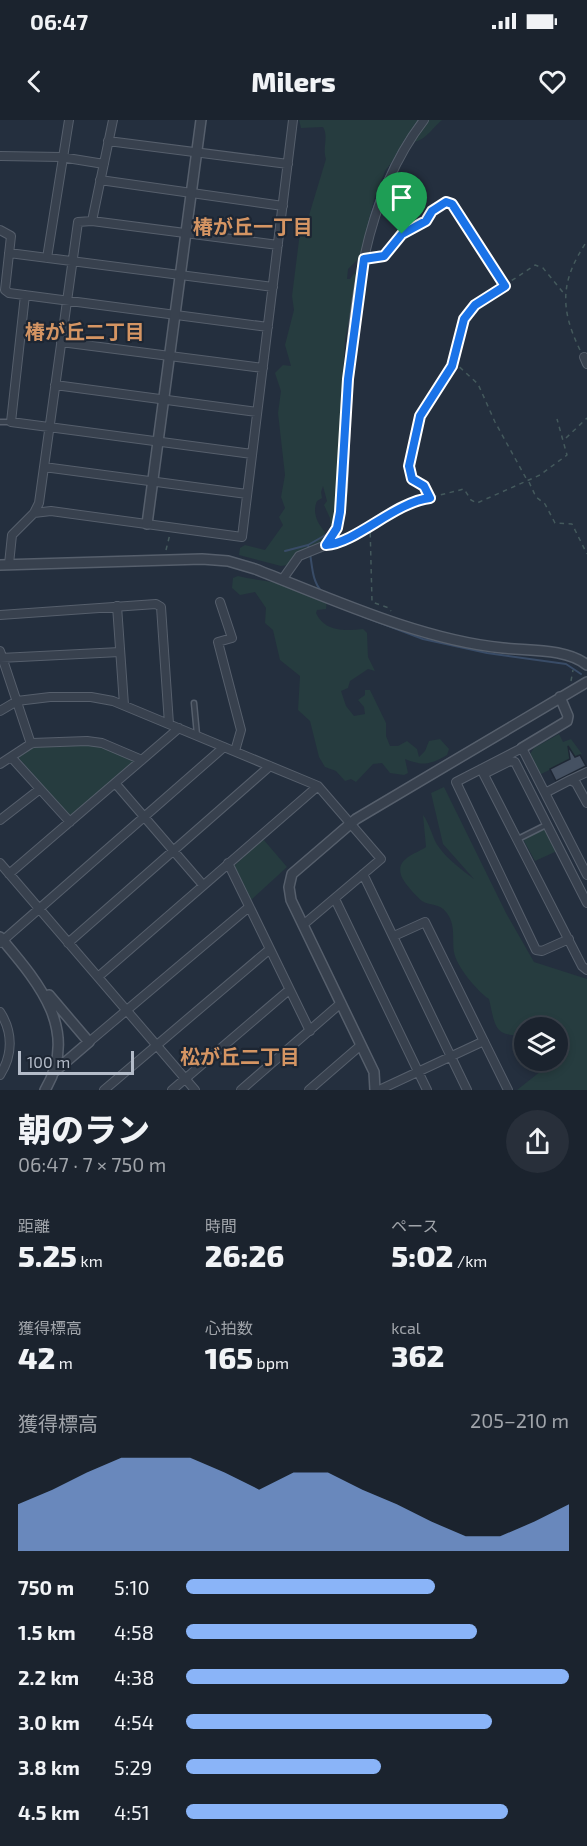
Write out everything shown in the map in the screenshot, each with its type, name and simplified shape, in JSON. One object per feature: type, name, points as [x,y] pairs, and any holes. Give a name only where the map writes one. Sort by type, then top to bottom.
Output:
[{"type":"street","points":[[47,258],[61,157],[69,120]]},
{"type":"street","points":[[92,221],[113,120]]},
{"type":"street","points":[[147,524],[201,120]]},
{"type":"street","points":[[33,513],[51,511],[242,537],[293,120]]},
{"type":"street","points":[[282,580],[299,556],[326,545],[337,528],[340,512],[348,379],[364,259],[371,227],[387,183],[424,120]]},
{"type":"street","points":[[108,141],[288,165]]},
{"type":"street","points":[[0,156],[61,157],[104,164]]},
{"type":"street","points":[[100,180],[283,206]]},
{"type":"street","points":[[278,245],[92,221],[82,220],[76,224],[39,503],[33,513],[12,535],[4,564],[212,560],[238,563],[428,633],[479,645],[563,655],[579,659],[587,665]]},
{"type":"street","points":[[0,230],[10,236],[5,290],[9,293],[268,327]]},
{"type":"street","points":[[9,253],[273,287]]},
{"type":"street","points":[[25,296],[11,422],[252,454]]},
{"type":"street","points":[[61,342],[263,368]]},
{"type":"street","points":[[55,385],[257,412]]},
{"type":"street","points":[[44,468],[247,494]]},
{"type":"street","points":[[220,602],[232,638],[218,642],[241,730],[235,751]]},
{"type":"street","points":[[0,615],[156,604],[162,609],[169,724]]},
{"type":"street","points":[[117,606],[124,705]]},
{"type":"street","points":[[31,744],[1,656],[120,652]]},
{"type":"street","points":[[484,1041],[377,1090],[374,1072],[290,896],[291,878],[298,867],[350,823],[587,682]]},
{"type":"street","points":[[0,711],[17,701],[76,696],[106,699],[318,786],[381,859],[303,925]]},
{"type":"street","points":[[560,697],[568,716],[567,721],[456,785],[536,950],[542,951],[569,939]]},
{"type":"street","points":[[9,874],[179,728]]},
{"type":"street","points":[[0,764],[31,744],[99,742],[142,760]]},
{"type":"street","points":[[89,1042],[1,940],[224,747]]},
{"type":"street","points":[[522,747],[587,875]]},
{"type":"street","points":[[10,757],[70,822]]},
{"type":"street","points":[[483,771],[510,761],[515,762],[587,903]]},
{"type":"street","points":[[69,943],[270,766]]},
{"type":"street","points":[[483,771],[586,969]]},
{"type":"street","points":[[545,793],[587,772]]},
{"type":"street","points":[[570,780],[576,783],[587,803]]},
{"type":"street","points":[[116,783],[203,885]]},
{"type":"street","points":[[98,977],[318,786]]},
{"type":"street","points":[[0,820],[40,789]]},
{"type":"street","points":[[0,863],[195,1090]]},
{"type":"street","points":[[228,863],[310,1031]]},
{"type":"street","points":[[363,874],[467,1090]]},
{"type":"street","points":[[334,899],[427,1090]]},
{"type":"street","points":[[53,1073],[249,907]]},
{"type":"street","points":[[394,936],[425,922],[508,1090]]},
{"type":"street","points":[[104,1090],[270,949]]},
{"type":"street","points":[[35,979],[48,1000],[57,1032],[57,1054],[53,1073],[45,1090]]},
{"type":"street","points":[[172,1090],[289,990]]},
{"type":"street","points":[[241,1090],[341,1003]]},
{"type":"street","points":[[0,1012],[11,1043],[8,1059],[0,1075]]},
{"type":"street","points":[[309,1090],[361,1045]]},
{"type":"lane","points":[[0,422],[11,422]]},
{"type":"lane","points":[[194,703],[197,736]]},
{"type":"lane","points":[[517,839],[546,824]]},
{"type":"path","points":[[364,259],[384,256],[406,231],[426,221],[432,211],[448,202],[505,286]]},
{"type":"path","points":[[585,360],[572,330],[566,296],[570,269],[587,241]]},
{"type":"path","points":[[430,498],[424,486],[411,477],[411,452],[422,412],[453,361],[465,316],[475,305],[531,267],[540,266],[566,296]]},
{"type":"path","points":[[453,361],[478,384],[499,430],[536,497],[545,504],[555,523],[572,524],[587,554]]},
{"type":"path","points":[[326,545],[340,543],[370,524],[416,501],[464,489],[471,500],[477,503],[528,481],[566,458],[564,439],[557,418]]},
{"type":"path","points":[[564,439],[587,418]]},
{"type":"path","points":[[370,524],[372,602],[389,608],[391,611]]},
{"type":"path","points":[[166,554],[170,531]]},
{"type":"green space","points":[[299,120],[442,120],[422,139],[407,142],[385,171],[374,199],[360,257],[348,269],[347,279],[350,279],[359,267],[345,340],[334,525],[331,528],[330,518],[324,505],[327,501],[323,486],[322,498],[317,501],[315,513],[325,532],[324,540],[298,552],[288,565],[281,566],[239,555],[240,548],[245,545],[265,550],[283,525],[279,517],[285,508],[281,497],[285,475],[278,413],[281,391],[275,373],[283,365],[291,366],[285,345],[294,310],[292,296],[300,232],[307,222],[326,159],[323,127],[301,128]]},
{"type":"green space","points":[[238,576],[286,585],[327,599],[326,609],[317,610],[316,613],[325,624],[343,630],[363,629],[367,633],[368,657],[375,671],[368,669],[350,681],[348,688],[341,691],[346,706],[354,716],[365,714],[364,707],[358,700],[365,695],[365,690],[370,690],[386,723],[386,736],[390,746],[398,746],[407,741],[417,749],[419,757],[425,751],[429,741],[440,739],[449,749],[447,755],[426,763],[416,763],[405,759],[408,773],[404,775],[390,773],[382,763],[373,764],[356,782],[351,779],[345,781],[336,771],[325,767],[319,757],[310,721],[298,710],[300,676],[280,660],[273,630],[265,623],[266,608],[255,592],[240,595],[232,588],[233,578]]},
{"type":"green space","points":[[559,734],[563,742],[571,739],[582,754],[539,775],[530,754],[534,748]]},
{"type":"green space","points":[[97,744],[134,759],[134,763],[73,815],[68,814],[18,757],[33,746]]},
{"type":"green space","points":[[444,787],[506,913],[534,962],[587,979],[587,1090],[517,1090],[541,1071],[568,1071],[568,1017],[514,1017],[514,1035],[502,1032],[495,1023],[489,999],[468,978],[456,958],[452,926],[444,909],[422,901],[402,878],[401,864],[412,854],[426,847],[423,815],[442,851],[474,879],[443,844],[431,793]]},
{"type":"green space","points":[[543,829],[547,830],[557,851],[535,861],[524,841],[525,837]]},
{"type":"green space","points":[[263,839],[287,867],[251,900],[234,866]]},
{"type":"building","points":[[568,746],[575,757],[580,755],[586,766],[556,781],[550,769],[570,759]]},
{"type":"waterway","points":[[364,245],[372,211],[384,180],[419,120]]},
{"type":"waterway","points":[[334,525],[349,331]]},
{"type":"waterway","points":[[308,545],[329,533]]},
{"type":"waterway","points":[[285,551],[308,545],[315,581],[322,592]]},
{"type":"waterway","points":[[362,616],[423,639],[487,653],[566,664],[581,674]]},
{"type":"district","name":"椿が丘一丁目","points":[[253,226]]},
{"type":"district","name":"椿が丘二丁目","points":[[85,331]]},
{"type":"district","name":"松が丘二丁目","points":[[240,1056]]},
{"type":"route","points":[[449,202],[505,286],[475,305],[465,316],[452,366],[422,412],[411,452],[409,469],[412,479],[423,484],[430,498],[416,501],[374,522],[340,543],[326,545],[337,528],[340,512],[348,379],[364,259],[377,259],[384,256],[402,234],[426,221],[434,209],[449,202]]}]
